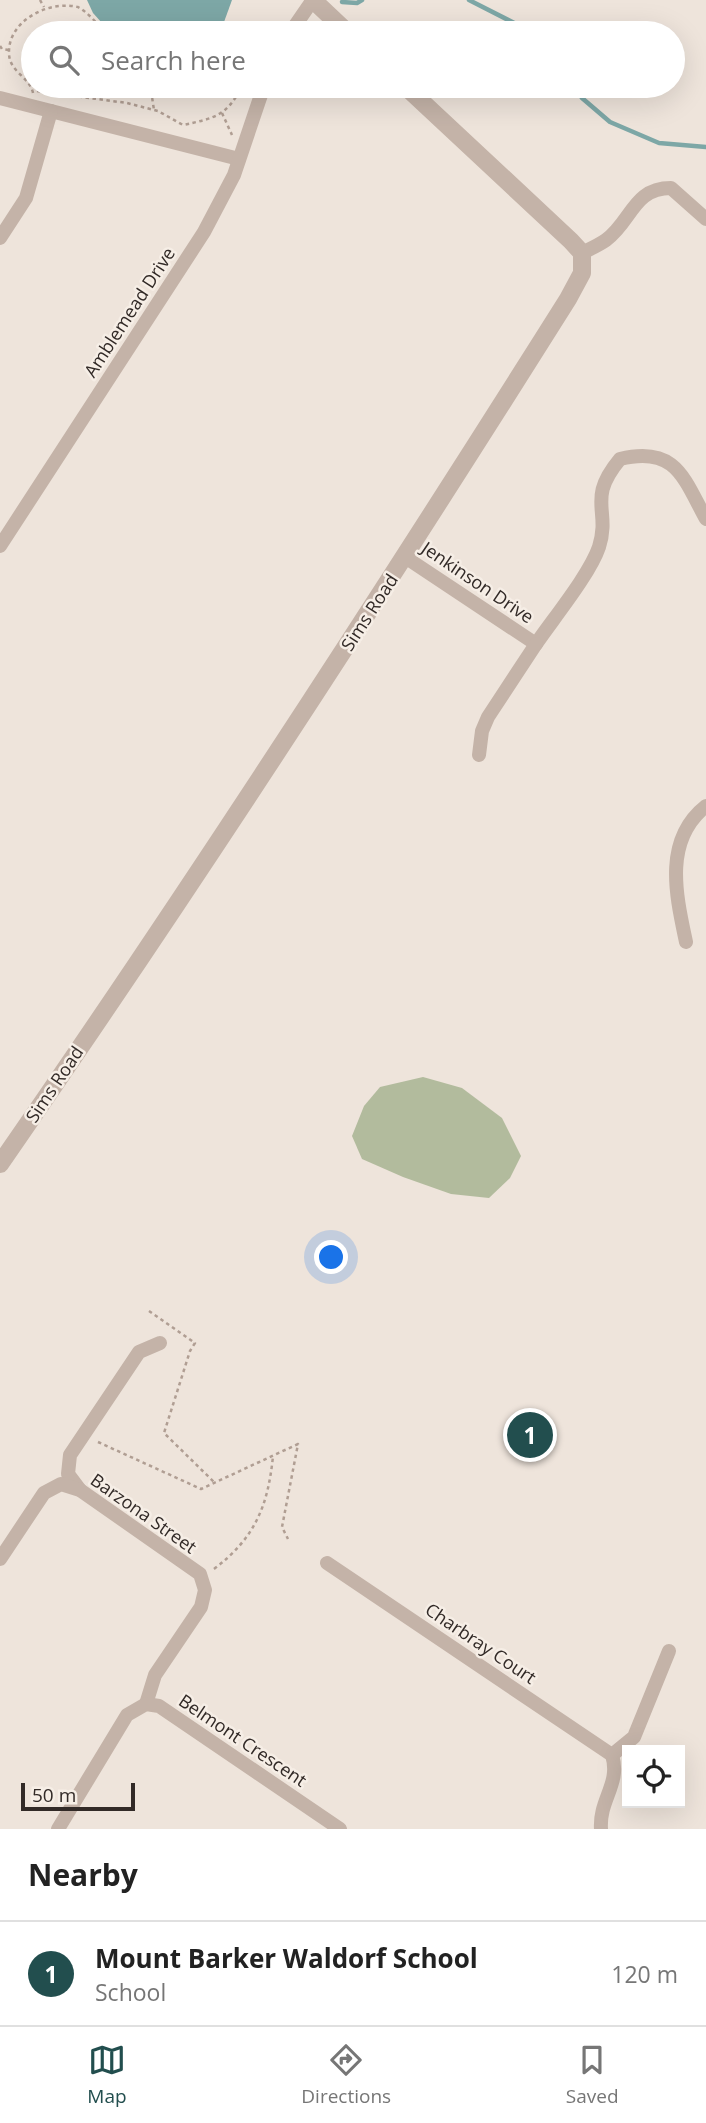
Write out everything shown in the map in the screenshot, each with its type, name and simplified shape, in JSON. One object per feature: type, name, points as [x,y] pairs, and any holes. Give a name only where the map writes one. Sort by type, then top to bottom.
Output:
[{"type":"street","points":[[299,21],[313,1],[335,21]]},
{"type":"street","points":[[0,98],[239,159]]},
{"type":"street","name":"Amblemead Drive","points":[[0,546],[204,232],[234,175],[260,98]]},
{"type":"street","points":[[418,98],[582,253],[608,239],[645,194],[657,188],[671,188],[706,219]]},
{"type":"street","points":[[0,237],[26,198],[51,111]]},
{"type":"street","name":"Sims Road","points":[[1,1160],[234,818],[405,557],[568,299],[582,273],[582,253]]},
{"type":"street","name":"Jenkinson Drive","points":[[405,557],[536,644],[591,563],[599,546],[602,486],[620,459],[654,457],[678,469],[706,519]]},
{"type":"street","points":[[479,755],[482,732],[488,717],[536,644]]},
{"type":"street","points":[[686,942],[678,902],[678,846],[694,815],[706,806]]},
{"type":"street","points":[[80,1490],[68,1474],[70,1455],[139,1352],[160,1343]]},
{"type":"street","name":"Barzona Street","points":[[0,1559],[44,1493],[61,1484],[80,1490],[200,1574],[205,1590],[201,1607],[155,1675],[146,1704]]},
{"type":"street","name":"Charbray Court","points":[[327,1563],[612,1755]]},
{"type":"street","points":[[601,1829],[600,1816],[617,1770],[612,1755],[635,1737],[669,1651]]},
{"type":"street","points":[[58,1829],[127,1715],[146,1704]]},
{"type":"street","name":"Belmont Crescent","points":[[146,1704],[159,1706],[340,1829]]},
{"type":"path","points":[[40,0],[44,7]]},
{"type":"path","points":[[21,21],[26,15],[44,7],[66,3],[78,7],[95,21]]},
{"type":"path","points":[[21,21],[11,37],[8,55],[21,78]]},
{"type":"path","points":[[0,46],[9,50]]},
{"type":"path","points":[[88,98],[154,110],[183,125],[213,118],[236,98]]},
{"type":"path","points":[[152,98],[154,110]]},
{"type":"path","points":[[222,113],[232,135],[224,155]]},
{"type":"path","points":[[149,1311],[195,1343],[190,1351],[164,1433],[215,1483]]},
{"type":"path","points":[[94,1441],[201,1489],[298,1444],[282,1527],[288,1539]]},
{"type":"path","points":[[212,1571],[230,1557],[252,1531],[265,1504],[273,1456]]},
{"type":"green space","points":[[423,1077],[462,1088],[502,1118],[521,1156],[510,1178],[489,1198],[451,1194],[362,1159],[352,1136],[364,1106],[380,1087]]},
{"type":"water","points":[[87,0],[232,0],[224,21],[100,21]]},
{"type":"waterway","points":[[342,2],[357,3],[362,0]]},
{"type":"waterway","points":[[469,0],[510,21]]},
{"type":"waterway","points":[[582,98],[610,122],[659,143],[706,147]]},
{"type":"place","name":"Mount Barker Waldorf School","points":[[530,1435]]}]
